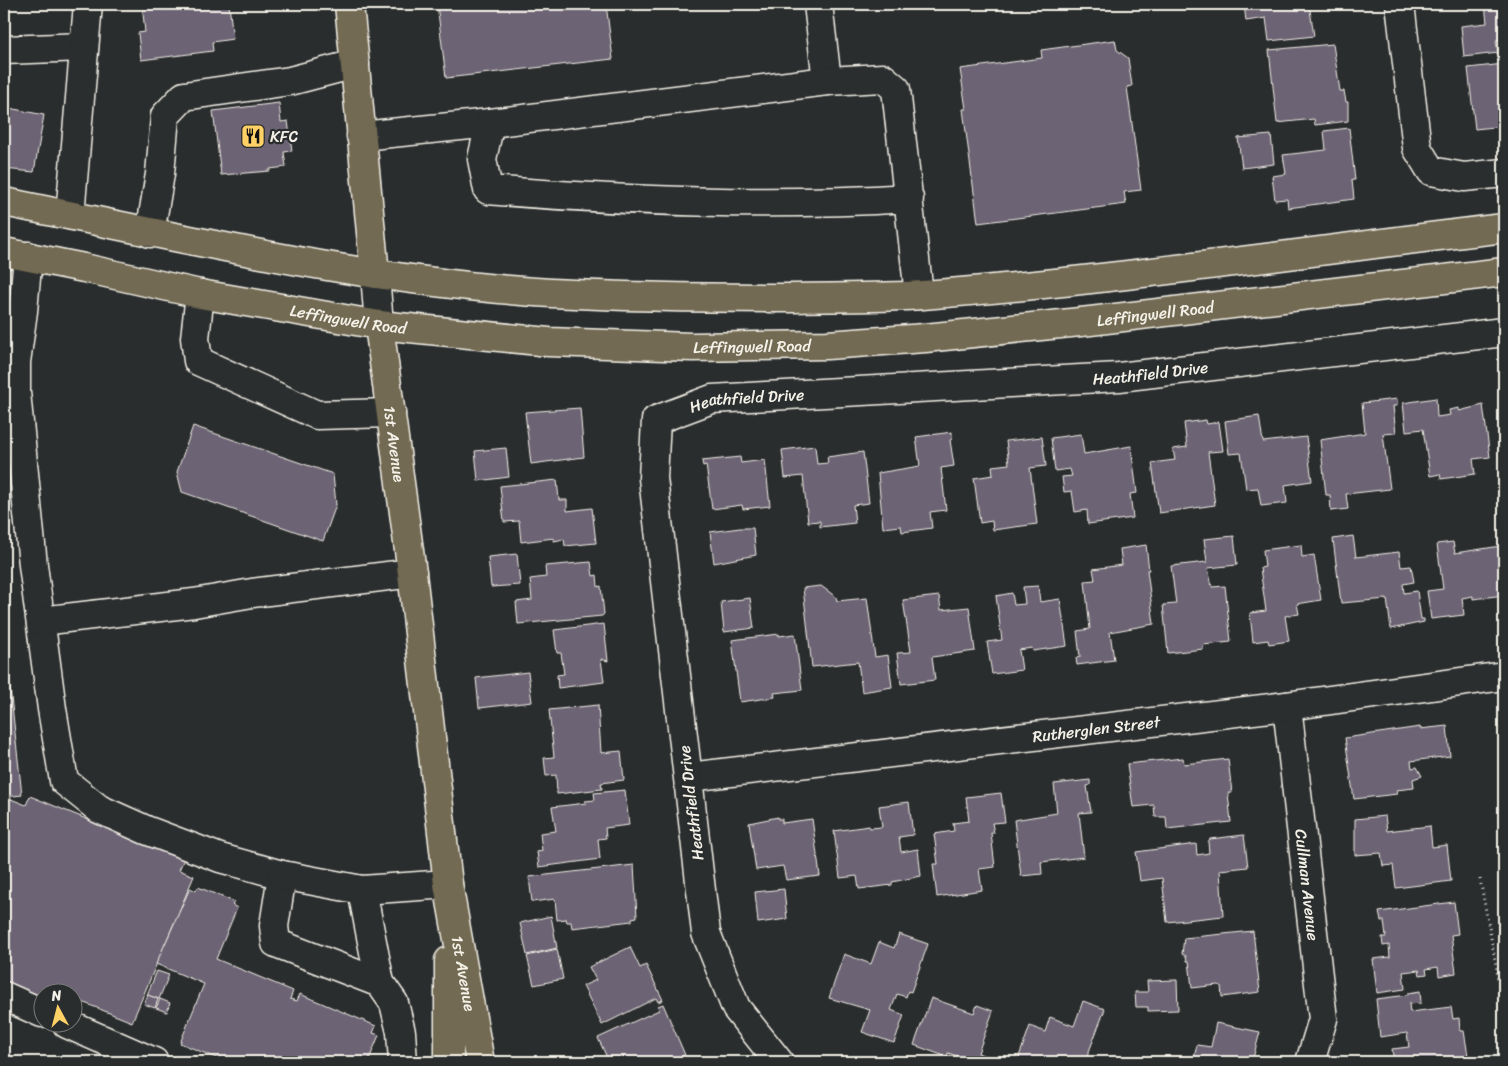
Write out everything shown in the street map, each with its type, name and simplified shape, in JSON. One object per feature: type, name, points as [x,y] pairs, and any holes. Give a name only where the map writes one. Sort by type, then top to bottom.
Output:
[{"type":"main road","name":"1st Avenue","points":[[349,4],[375,274]]},
{"type":"main road","points":[[4,202],[298,262],[446,284],[613,295],[756,298],[919,295],[1059,282],[1504,228]]},
{"type":"main road","name":"Leffingwell Road","points":[[16,254],[200,294],[379,325],[549,342],[742,348],[879,342],[1090,321],[1504,272]]},
{"type":"main road","name":"1st Avenue","points":[[379,325],[412,573],[448,884],[480,1062]]},
{"type":"main road","name":"1st Avenue","points":[[448,884],[450,1062]]},
{"type":"street","points":[[70,215],[88,4]]},
{"type":"street","points":[[818,4],[827,81]]},
{"type":"street","points":[[1400,4],[1417,148],[1431,171],[1464,177],[1504,173]]},
{"type":"street","points":[[4,50],[84,47]]},
{"type":"street","points":[[150,233],[160,174],[165,116],[184,96],[290,81],[355,64]]},
{"type":"street","points":[[361,136],[490,123],[827,81],[883,78],[896,89],[919,295]]},
{"type":"street","points":[[490,123],[482,159],[488,190],[596,199],[724,202],[823,203],[909,198]]},
{"type":"street","points":[[16,254],[14,310],[16,392],[21,457],[41,621],[64,781],[99,809],[220,858],[282,875],[362,890],[448,884]]},
{"type":"street","name":"1st Avenue","points":[[375,274],[379,325]]},
{"type":"street","points":[[200,294],[195,338],[198,361],[317,415],[391,413]]},
{"type":"street","name":"Heathfield Drive","points":[[779,1062],[736,1008],[706,934],[653,478],[656,420],[712,399],[1119,378],[1504,332]]},
{"type":"street","points":[[41,621],[194,603],[252,593],[412,573]]},
{"type":"street","name":"Rutherglen Street","points":[[689,777],[1287,706],[1504,676]]},
{"type":"street","name":"Cullman Avenue","points":[[1287,706],[1323,1019],[1310,1062]]},
{"type":"street","points":[[282,875],[274,926],[276,943],[380,983]]},
{"type":"street","points":[[362,890],[380,983],[394,1003],[402,1032],[403,1062]]},
{"type":"street","points":[[4,996],[32,1009]]},
{"type":"street","points":[[82,1031],[154,1062]]},
{"type":"path","points":[[1480,879],[1497,970],[1504,1034]]},
{"type":"building","points":[[142,4],[229,4],[233,39],[212,42],[213,51],[141,60],[138,33],[145,32]]},
{"type":"building","points":[[437,4],[606,4],[613,59],[446,78]]},
{"type":"building","points":[[875,4],[901,4],[901,5],[876,8]]},
{"type":"building","points":[[1244,4],[1309,4],[1314,36],[1269,41],[1266,18],[1246,21]]},
{"type":"building","points":[[1485,4],[1504,4],[1504,39],[1496,40],[1498,53],[1464,57],[1461,26],[1487,23]]},
{"type":"building","points":[[1115,40],[1117,50],[1128,58],[1132,86],[1127,87],[1141,190],[1124,192],[1126,204],[978,223],[963,109],[966,109],[960,69],[1042,58],[1041,50]]},
{"type":"building","points":[[1333,44],[1340,91],[1344,91],[1346,102],[1348,102],[1348,121],[1315,125],[1314,119],[1277,123],[1269,50]]},
{"type":"building","points":[[1504,64],[1504,126],[1475,129],[1468,68]]},
{"type":"building","name":"KFC","points":[[279,103],[281,122],[288,121],[292,151],[284,152],[286,167],[270,169],[270,171],[221,175],[213,111]]},
{"type":"building","points":[[4,107],[44,115],[34,172],[4,169]]},
{"type":"building","points":[[1349,128],[1355,180],[1352,180],[1354,199],[1288,208],[1287,199],[1275,200],[1272,176],[1286,174],[1283,155],[1326,150],[1324,131]]},
{"type":"building","points":[[1271,135],[1274,164],[1242,168],[1238,138]]},
{"type":"building","points":[[1436,398],[1437,417],[1450,415],[1449,410],[1459,408],[1459,411],[1483,405],[1490,457],[1473,459],[1475,474],[1441,479],[1440,474],[1430,476],[1423,429],[1406,431],[1403,403]]},
{"type":"building","points":[[1397,399],[1397,406],[1393,406],[1396,433],[1383,434],[1390,489],[1346,494],[1348,509],[1331,511],[1330,495],[1326,495],[1320,440],[1365,433],[1362,403]]},
{"type":"building","points":[[580,408],[584,457],[531,464],[525,412]]},
{"type":"building","points":[[1259,416],[1263,442],[1306,437],[1312,481],[1285,485],[1287,503],[1261,506],[1258,488],[1246,489],[1241,453],[1229,454],[1225,421]]},
{"type":"building","points":[[1206,420],[1207,424],[1219,422],[1223,451],[1208,452],[1215,505],[1159,513],[1152,463],[1175,460],[1173,449],[1187,447],[1184,423]]},
{"type":"building","points":[[193,426],[333,474],[336,505],[323,541],[182,492],[177,472]]},
{"type":"building","points":[[952,432],[952,439],[950,440],[954,466],[941,468],[946,510],[930,512],[932,528],[902,532],[901,526],[883,528],[878,473],[920,466],[916,437]]},
{"type":"building","points":[[1081,434],[1084,454],[1131,446],[1137,493],[1130,494],[1133,518],[1088,524],[1087,510],[1075,512],[1072,491],[1064,492],[1062,477],[1072,476],[1070,469],[1055,471],[1051,438]]},
{"type":"building","points":[[1042,437],[1046,466],[1030,468],[1037,524],[993,530],[992,521],[980,523],[974,478],[993,475],[992,466],[1009,464],[1006,441]]},
{"type":"building","points":[[815,446],[817,464],[828,463],[827,457],[863,452],[869,503],[853,505],[855,523],[820,527],[820,521],[808,522],[803,476],[785,478],[782,450]]},
{"type":"building","points":[[506,448],[509,477],[478,481],[475,451]]},
{"type":"building","points":[[740,457],[741,463],[765,460],[770,506],[743,509],[742,505],[712,509],[706,465],[703,466],[702,461]]},
{"type":"building","points":[[557,480],[559,500],[567,500],[567,511],[592,508],[596,543],[565,546],[564,539],[554,541],[554,538],[521,542],[519,521],[504,522],[500,486]]},
{"type":"building","points":[[753,528],[756,555],[714,563],[710,532]]},
{"type":"building","points":[[1234,536],[1237,565],[1208,568],[1212,587],[1225,586],[1231,642],[1203,645],[1203,649],[1168,653],[1163,605],[1176,604],[1171,566],[1207,562],[1204,539]]},
{"type":"building","points":[[1353,536],[1356,557],[1399,552],[1401,567],[1411,566],[1414,582],[1403,584],[1404,593],[1417,591],[1421,619],[1424,619],[1424,622],[1391,629],[1387,599],[1341,603],[1333,539]]},
{"type":"building","points":[[1453,542],[1455,553],[1501,546],[1504,595],[1473,599],[1473,596],[1462,598],[1464,615],[1431,619],[1427,591],[1443,589],[1437,544]]},
{"type":"building","points":[[1146,545],[1149,570],[1147,570],[1154,624],[1110,632],[1114,660],[1077,665],[1076,658],[1080,657],[1077,631],[1090,629],[1085,581],[1095,580],[1093,569],[1122,565],[1120,549]]},
{"type":"building","points":[[1301,545],[1302,557],[1314,555],[1321,600],[1297,604],[1299,614],[1285,616],[1289,641],[1269,644],[1268,640],[1253,642],[1250,613],[1266,611],[1260,568],[1265,567],[1263,550]]},
{"type":"building","points":[[517,554],[520,585],[491,587],[488,557]]},
{"type":"building","points":[[591,562],[593,576],[597,575],[598,587],[601,586],[604,614],[602,616],[518,624],[516,602],[532,600],[530,579],[546,577],[545,566]]},
{"type":"building","points":[[821,586],[836,597],[837,601],[867,598],[875,657],[888,655],[892,687],[862,692],[858,662],[812,667],[803,588]]},
{"type":"building","points":[[1038,586],[1040,602],[1060,599],[1067,646],[1033,651],[1032,648],[1019,650],[1022,670],[992,674],[987,642],[1002,640],[996,596],[1012,593],[1014,605],[1025,604],[1023,587]]},
{"type":"building","points":[[939,596],[941,610],[969,607],[975,651],[932,657],[935,680],[901,684],[897,653],[911,652],[903,600]]},
{"type":"building","points":[[750,598],[754,628],[724,632],[721,602]]},
{"type":"building","points":[[604,624],[608,661],[601,659],[604,682],[558,688],[557,675],[564,674],[561,653],[557,653],[554,630]]},
{"type":"building","points":[[779,634],[779,636],[795,634],[802,690],[774,693],[775,697],[740,702],[732,640]]},
{"type":"building","points":[[4,635],[22,795],[4,797]]},
{"type":"building","points":[[528,672],[532,702],[479,708],[476,678]]},
{"type":"building","points":[[598,705],[601,753],[621,751],[624,780],[601,783],[602,789],[557,794],[556,775],[546,776],[544,758],[554,757],[549,710]]},
{"type":"building","points":[[1447,726],[1450,756],[1411,761],[1412,768],[1417,767],[1422,776],[1413,779],[1414,788],[1396,790],[1397,794],[1354,799],[1345,738],[1420,727],[1420,729]]},
{"type":"building","points":[[1183,758],[1184,764],[1228,759],[1232,793],[1228,793],[1231,822],[1167,829],[1166,817],[1155,817],[1154,805],[1133,807],[1127,764]]},
{"type":"building","points":[[1090,780],[1090,785],[1087,786],[1091,812],[1079,813],[1084,857],[1041,862],[1042,874],[1021,876],[1014,820],[1057,813],[1054,784]]},
{"type":"building","points":[[625,790],[629,825],[605,828],[606,838],[598,839],[600,859],[539,867],[537,852],[542,851],[540,833],[556,831],[552,807],[586,803],[585,801],[595,800],[594,793]]},
{"type":"building","points":[[1001,793],[1005,822],[992,823],[994,833],[991,833],[995,867],[979,869],[982,890],[937,897],[933,864],[938,864],[934,834],[954,831],[953,823],[969,821],[966,797]]},
{"type":"building","points":[[30,796],[184,859],[179,870],[194,876],[132,1022],[82,1002],[82,984],[32,984],[32,999],[4,988],[4,815],[11,799],[26,805]]},
{"type":"building","points":[[909,802],[913,835],[899,837],[901,852],[918,849],[921,876],[892,882],[892,885],[859,889],[857,876],[840,878],[834,831],[869,826],[870,828],[882,827],[879,806]]},
{"type":"building","points":[[1385,816],[1387,831],[1430,826],[1432,847],[1447,845],[1451,881],[1396,888],[1393,865],[1383,866],[1381,853],[1355,855],[1355,819]]},
{"type":"building","points":[[778,817],[778,819],[782,819],[782,823],[812,819],[820,876],[786,880],[783,866],[756,870],[749,823]]},
{"type":"building","points":[[1244,835],[1248,867],[1220,870],[1223,916],[1167,922],[1162,878],[1140,881],[1136,852],[1196,844],[1197,855],[1209,853],[1208,842],[1210,839]]},
{"type":"building","points":[[634,865],[637,917],[632,918],[632,921],[572,928],[571,922],[567,922],[566,919],[557,920],[555,899],[532,902],[529,877]]},
{"type":"building","points":[[198,887],[234,902],[232,905],[237,908],[216,959],[293,991],[290,999],[297,1001],[300,994],[376,1026],[373,1033],[379,1035],[368,1062],[226,1062],[180,1043],[204,984],[156,964],[190,888],[196,891]]},
{"type":"building","points":[[784,889],[787,919],[758,923],[755,892]]},
{"type":"building","points":[[1454,902],[1458,934],[1451,935],[1456,973],[1439,976],[1438,967],[1426,969],[1427,974],[1420,975],[1419,970],[1403,972],[1405,989],[1377,993],[1373,959],[1390,957],[1389,945],[1383,946],[1382,937],[1386,937],[1384,921],[1381,921],[1379,912]]},
{"type":"building","points":[[551,916],[557,948],[527,955],[520,923]]},
{"type":"building","points":[[1253,931],[1260,992],[1222,997],[1221,986],[1218,985],[1192,988],[1189,961],[1182,954],[1184,938]]},
{"type":"building","points":[[899,934],[928,944],[911,992],[908,991],[906,997],[897,994],[891,1010],[904,1015],[894,1043],[862,1032],[870,1010],[829,998],[844,954],[871,964],[879,942],[894,948]]},
{"type":"building","points":[[630,947],[640,968],[646,965],[663,1000],[658,1002],[656,998],[602,1025],[583,986],[596,980],[589,967]]},
{"type":"building","points":[[557,949],[563,979],[534,985],[527,956]]},
{"type":"building","points":[[157,971],[169,975],[159,999],[147,995]]},
{"type":"building","points":[[1177,980],[1178,1010],[1148,1011],[1148,1007],[1136,1007],[1135,992],[1148,992],[1147,981]]},
{"type":"building","points":[[1420,991],[1421,1003],[1409,1004],[1410,1012],[1451,1007],[1453,1019],[1459,1018],[1460,1031],[1464,1031],[1469,1062],[1394,1062],[1392,1049],[1409,1047],[1407,1033],[1380,1037],[1376,999],[1408,995],[1408,993]]},
{"type":"building","points":[[148,995],[158,999],[155,1008],[144,1004]]},
{"type":"building","points":[[931,998],[974,1013],[977,1005],[993,1011],[978,1053],[993,1059],[992,1062],[958,1062],[960,1057],[948,1053],[947,1057],[914,1045]]},
{"type":"building","points":[[160,999],[170,1003],[167,1012],[156,1008]]},
{"type":"building","points":[[1083,1001],[1105,1009],[1085,1062],[1017,1062],[1030,1026],[1045,1032],[1050,1017],[1074,1026]]},
{"type":"building","points":[[663,1004],[685,1055],[670,1062],[609,1062],[598,1038],[659,1010],[658,1006]]},
{"type":"building","points":[[1216,1023],[1260,1032],[1252,1062],[1193,1062],[1197,1045],[1211,1047]]},
{"type":"building","points":[[1150,1057],[1176,1062],[1149,1062]]},
{"type":"place","name":"KFC","points":[[253,136]]}]
